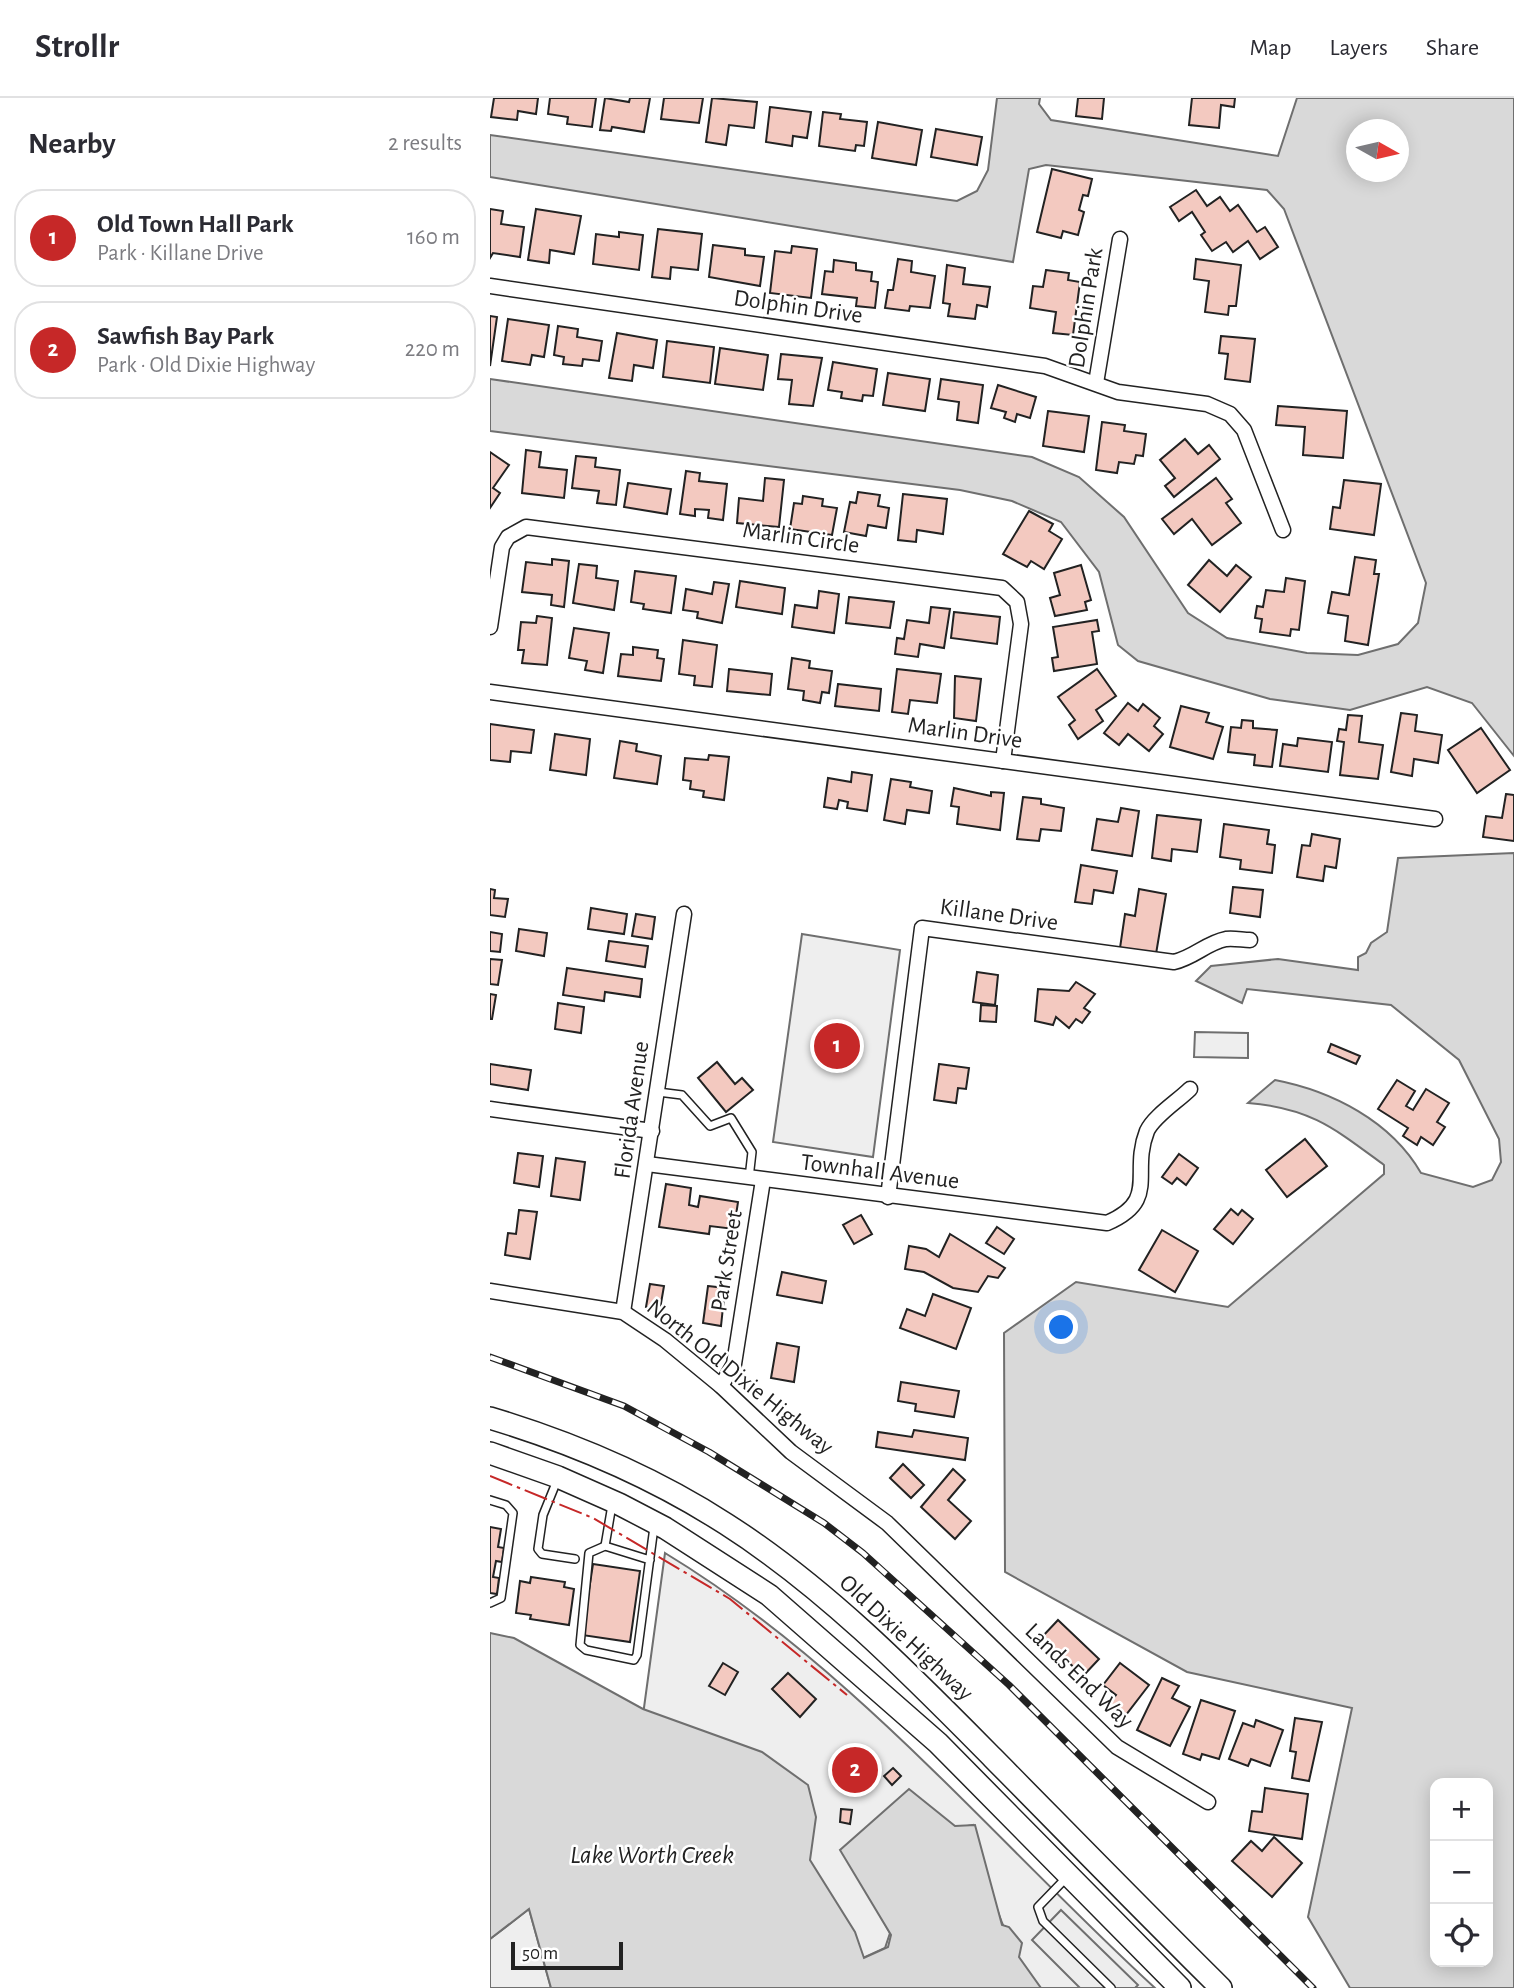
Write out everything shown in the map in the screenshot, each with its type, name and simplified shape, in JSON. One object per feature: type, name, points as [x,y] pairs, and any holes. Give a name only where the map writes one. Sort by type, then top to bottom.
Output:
[{"type":"main road","name":"Old Dixie Highway","points":[[490,1418],[557,1438],[631,1471],[726,1524],[789,1568],[905,1670],[1221,1988]]},
{"type":"main road","points":[[490,1454],[558,1477],[655,1522],[769,1595],[938,1743],[1178,1985]]},
{"type":"street","name":"Dolphin Park","points":[[1096,383],[1120,239]]},
{"type":"street","name":"Dolphin Drive","points":[[490,286],[1045,366],[1118,392],[1207,404],[1230,414],[1244,430],[1283,530]]},
{"type":"street","name":"Marlin Circle","points":[[490,627],[502,547],[516,531],[526,527],[1002,588],[1017,602],[1021,624],[1003,761]]},
{"type":"street","name":"Marlin Drive","points":[[490,692],[1435,819]]},
{"type":"street","name":"Florida Avenue","points":[[623,1312],[684,914]]},
{"type":"street","name":"Killane Drive","points":[[888,1197],[922,928],[1174,962],[1192,958],[1199,950],[1226,939],[1250,940]]},
{"type":"street","name":"Townhall Avenue","points":[[647,1164],[1107,1223],[1127,1214],[1139,1199],[1143,1146],[1149,1128],[1190,1089]]},
{"type":"street","points":[[490,1109],[652,1131]]},
{"type":"street","name":"Park Street","points":[[721,1386],[734,1364],[756,1179]]},
{"type":"street","name":"North Old Dixie Highway","points":[[490,1291],[623,1312],[665,1340],[721,1386],[791,1452],[887,1523],[932,1564]]},
{"type":"street","name":"Lands End Way","points":[[932,1564],[1117,1746],[1208,1802]]},
{"type":"lane","points":[[658,1092],[682,1096],[710,1126],[732,1118],[752,1152],[756,1179]]},
{"type":"lane","points":[[558,1477],[543,1515],[538,1549],[542,1554],[575,1559]]},
{"type":"lane","points":[[490,1500],[506,1505],[513,1513],[501,1598],[490,1602]]},
{"type":"lane","points":[[605,1546],[612,1501]]},
{"type":"lane","points":[[650,1560],[605,1546],[589,1553],[578,1639],[586,1650],[625,1660],[634,1660],[637,1655],[650,1560],[655,1522]]},
{"type":"lane","points":[[1069,1875],[1038,1907],[1043,1921],[1111,1988]]},
{"type":"shaded area","points":[[802,934],[900,950],[873,1157],[773,1142]]},
{"type":"shaded area","points":[[1195,1032],[1248,1033],[1248,1058],[1194,1057]]},
{"type":"shaded area","points":[[665,1553],[733,1598],[798,1648],[860,1702],[1155,1988],[1038,1988],[1024,1968],[997,1910],[973,1825],[844,1850],[890,1933],[885,1948],[863,1958],[841,1912],[643,1715]]},
{"type":"shaded area","points":[[529,1909],[551,1988],[490,1988],[490,1939]]},
{"type":"shaded area","points":[[1061,1910],[1138,1985],[1135,1988],[1080,1988],[1032,1940]]},
{"type":"water","points":[[997,98],[1040,98],[1039,104],[1051,120],[1278,156],[1297,98],[1514,98],[1514,756],[1472,703],[1427,687],[1350,710],[1270,699],[1138,661],[1118,645],[1099,572],[1061,522],[1012,501],[960,490],[490,431],[490,379],[1032,457],[1079,477],[1124,517],[1188,613],[1227,638],[1307,653],[1358,655],[1398,644],[1418,623],[1426,583],[1284,209],[1267,190],[1046,165],[1029,169],[1013,262],[490,177],[490,135],[957,201],[977,191],[988,170]]},
{"type":"water","points":[[1514,853],[1514,1988],[1350,1988],[1308,1917],[1352,1708],[1187,1672],[1005,1572],[1004,1333],[1076,1282],[1228,1307],[1384,1174],[1384,1165],[1321,1122],[1289,1110],[1248,1103],[1275,1080],[1318,1092],[1358,1111],[1394,1138],[1421,1173],[1473,1187],[1492,1180],[1501,1162],[1499,1139],[1459,1060],[1391,1005],[1247,989],[1242,1003],[1196,981],[1211,966],[1278,959],[1358,970],[1358,957],[1366,953],[1371,943],[1387,932],[1398,858]]},
{"type":"water","name":"Lake Worth Creek","points":[[490,1633],[514,1638],[643,1709],[762,1752],[808,1785],[816,1817],[810,1860],[855,1932],[864,1958],[888,1947],[891,1935],[840,1850],[909,1789],[955,1826],[975,1825],[1002,1925],[1009,1927],[1022,1943],[1019,1957],[1041,1988],[551,1988],[529,1909],[490,1939]]},
{"type":"building","points":[[494,98],[538,98],[536,114],[518,111],[517,120],[491,117]]},
{"type":"building","points":[[550,98],[596,98],[592,127],[567,124],[568,117],[548,114]]},
{"type":"building","points":[[605,98],[629,102],[630,98],[650,98],[644,132],[612,127],[611,131],[600,130]]},
{"type":"building","points":[[664,98],[703,98],[699,123],[661,119]]},
{"type":"building","points":[[712,98],[757,102],[754,128],[729,125],[726,145],[706,142]]},
{"type":"building","points":[[1078,98],[1104,98],[1102,119],[1076,116]]},
{"type":"building","points":[[1192,98],[1235,98],[1234,107],[1221,105],[1219,128],[1189,125]]},
{"type":"building","points":[[770,107],[811,112],[807,138],[793,136],[792,146],[766,142]]},
{"type":"building","points":[[823,112],[841,114],[840,119],[867,122],[864,146],[856,145],[855,151],[819,146]]},
{"type":"building","points":[[878,122],[922,130],[916,165],[872,158]]},
{"type":"building","points":[[936,129],[982,137],[977,165],[931,157]]},
{"type":"building","points":[[1052,169],[1092,179],[1088,196],[1083,195],[1079,210],[1084,212],[1078,235],[1063,231],[1061,238],[1037,232]]},
{"type":"building","points":[[1196,190],[1207,206],[1220,197],[1230,211],[1238,205],[1257,232],[1265,227],[1278,247],[1260,259],[1248,241],[1233,252],[1226,242],[1212,251],[1201,235],[1205,232],[1192,212],[1179,221],[1170,207]]},
{"type":"building","points":[[490,209],[503,211],[501,224],[524,227],[520,257],[493,253],[490,258]]},
{"type":"building","points":[[536,209],[581,216],[574,254],[550,250],[549,263],[528,260]]},
{"type":"building","points":[[658,229],[702,234],[698,270],[671,267],[670,279],[652,277]]},
{"type":"building","points":[[619,232],[643,235],[639,270],[593,264],[596,234],[619,237]]},
{"type":"building","points":[[713,245],[745,249],[745,255],[764,257],[760,286],[709,277]]},
{"type":"building","points":[[792,246],[817,249],[811,298],[770,293],[775,251],[791,253]]},
{"type":"building","points":[[898,259],[912,261],[911,272],[935,276],[930,308],[910,306],[909,311],[885,308],[888,290],[893,290]]},
{"type":"building","points":[[1196,259],[1241,265],[1236,306],[1229,306],[1228,315],[1205,312],[1209,281],[1194,279]]},
{"type":"building","points":[[834,260],[856,263],[856,270],[872,272],[871,281],[878,282],[875,308],[856,306],[857,298],[822,294],[825,271],[833,272]]},
{"type":"building","points":[[947,265],[965,268],[963,284],[990,287],[987,307],[977,305],[975,319],[948,316],[950,304],[943,303]]},
{"type":"building","points":[[1046,270],[1069,273],[1068,280],[1080,282],[1073,335],[1053,333],[1056,312],[1030,308],[1033,286],[1043,287]]},
{"type":"building","points":[[490,316],[497,317],[490,366]]},
{"type":"building","points":[[508,319],[549,325],[544,357],[532,355],[530,365],[502,361]]},
{"type":"building","points":[[558,326],[578,329],[577,337],[602,341],[599,361],[583,359],[582,366],[563,364],[564,357],[554,355]]},
{"type":"building","points":[[617,333],[657,340],[653,368],[634,365],[632,381],[609,378]]},
{"type":"building","points":[[1221,336],[1255,339],[1250,382],[1225,379],[1228,354],[1219,353]]},
{"type":"building","points":[[667,341],[714,347],[710,383],[663,377]]},
{"type":"building","points":[[720,348],[768,355],[763,390],[715,384]]},
{"type":"building","points":[[781,354],[822,358],[813,406],[789,404],[792,380],[778,379]]},
{"type":"building","points":[[833,362],[877,369],[873,396],[863,395],[862,401],[841,398],[842,392],[828,390]]},
{"type":"building","points":[[888,373],[930,379],[925,411],[883,405]]},
{"type":"building","points":[[941,379],[983,385],[978,423],[957,420],[959,402],[938,399]]},
{"type":"building","points":[[998,385],[1036,397],[1030,418],[1017,414],[1015,422],[1004,418],[1006,412],[991,408]]},
{"type":"building","points":[[1278,406],[1347,411],[1343,458],[1303,455],[1305,427],[1276,425]]},
{"type":"building","points":[[1048,411],[1089,416],[1084,452],[1043,446]]},
{"type":"building","points":[[1102,422],[1125,425],[1124,431],[1146,434],[1143,456],[1136,455],[1134,464],[1119,462],[1117,473],[1096,470]]},
{"type":"building","points":[[1185,439],[1198,454],[1209,445],[1220,459],[1174,497],[1165,486],[1175,478],[1160,460]]},
{"type":"building","points":[[526,450],[541,452],[539,467],[567,470],[564,498],[522,493]]},
{"type":"building","points":[[490,452],[509,465],[493,488],[500,493],[490,508]]},
{"type":"building","points":[[576,456],[596,458],[595,467],[620,470],[616,505],[597,503],[599,491],[572,488]]},
{"type":"building","points":[[686,471],[700,473],[699,481],[727,484],[723,520],[708,518],[709,510],[695,509],[695,516],[680,514]]},
{"type":"building","points":[[765,478],[784,480],[779,527],[737,523],[739,498],[763,501]]},
{"type":"building","points":[[1216,478],[1232,499],[1226,503],[1241,523],[1212,545],[1192,519],[1174,534],[1162,519]]},
{"type":"building","points":[[1344,480],[1381,484],[1374,535],[1330,529],[1333,507],[1340,508]]},
{"type":"building","points":[[628,483],[671,489],[667,514],[624,507]]},
{"type":"building","points":[[858,492],[880,495],[878,506],[889,508],[886,528],[868,525],[866,536],[844,532],[850,502],[856,503]]},
{"type":"building","points":[[903,494],[947,499],[943,534],[917,530],[916,542],[898,540]]},
{"type":"building","points":[[803,496],[823,499],[822,506],[837,508],[832,535],[790,529],[794,503],[802,504]]},
{"type":"building","points":[[1029,511],[1053,524],[1049,531],[1062,539],[1044,569],[1031,561],[1027,567],[1003,554]]},
{"type":"building","points":[[1355,557],[1376,560],[1374,574],[1379,574],[1368,645],[1345,641],[1348,616],[1328,613],[1332,592],[1349,595]]},
{"type":"building","points":[[552,559],[569,561],[564,607],[551,605],[552,595],[522,592],[526,562],[552,565]]},
{"type":"building","points":[[1209,560],[1227,576],[1236,565],[1251,577],[1220,612],[1188,585]]},
{"type":"building","points":[[579,564],[597,566],[596,578],[618,581],[614,610],[573,603]]},
{"type":"building","points":[[1081,565],[1091,600],[1085,602],[1087,610],[1055,616],[1050,598],[1060,595],[1054,573]]},
{"type":"building","points":[[635,571],[676,576],[671,613],[643,609],[644,604],[631,602]]},
{"type":"building","points":[[1286,578],[1305,581],[1299,630],[1291,629],[1290,636],[1260,632],[1262,619],[1255,618],[1257,606],[1263,607],[1266,590],[1284,592]]},
{"type":"building","points":[[740,581],[785,588],[782,614],[736,607]]},
{"type":"building","points":[[714,582],[729,584],[722,623],[697,618],[698,612],[683,610],[686,589],[712,594]]},
{"type":"building","points":[[819,591],[839,594],[834,633],[792,627],[795,605],[817,608]]},
{"type":"building","points":[[849,597],[894,602],[890,628],[846,623]]},
{"type":"building","points":[[931,607],[950,609],[944,648],[920,644],[918,657],[895,654],[897,638],[904,639],[907,620],[929,623]]},
{"type":"building","points":[[954,612],[1000,617],[997,644],[951,638]]},
{"type":"building","points":[[537,616],[552,618],[547,665],[522,663],[524,650],[518,650],[521,622],[536,623]]},
{"type":"building","points":[[1097,620],[1099,631],[1092,632],[1097,664],[1054,671],[1052,658],[1058,657],[1053,627]]},
{"type":"building","points":[[574,628],[609,633],[603,673],[585,670],[587,661],[569,658]]},
{"type":"building","points":[[683,640],[717,645],[712,687],[694,685],[695,676],[679,674]]},
{"type":"building","points":[[633,647],[658,650],[657,658],[664,659],[661,681],[618,676],[621,654],[633,655]]},
{"type":"building","points":[[792,658],[810,661],[809,668],[832,671],[829,693],[822,692],[820,703],[803,700],[804,691],[788,689]]},
{"type":"building","points":[[729,669],[772,674],[770,695],[727,691]]},
{"type":"building","points":[[897,669],[941,674],[937,703],[910,700],[908,714],[892,712]]},
{"type":"building","points":[[1097,669],[1116,696],[1096,710],[1103,721],[1078,739],[1069,725],[1075,720],[1058,697]]},
{"type":"building","points":[[955,676],[981,679],[976,721],[954,718]]},
{"type":"building","points":[[838,684],[881,689],[879,711],[835,706]]},
{"type":"building","points":[[1128,703],[1138,711],[1143,704],[1160,718],[1154,726],[1163,734],[1149,751],[1128,734],[1119,745],[1104,733]]},
{"type":"building","points":[[1181,706],[1209,713],[1206,722],[1223,727],[1213,759],[1170,747]]},
{"type":"building","points":[[1401,713],[1417,715],[1415,731],[1442,735],[1438,763],[1414,759],[1412,776],[1391,772]]},
{"type":"building","points":[[1348,715],[1362,716],[1359,742],[1383,745],[1378,779],[1340,775],[1344,742],[1337,741],[1339,729],[1346,730]]},
{"type":"building","points":[[1242,720],[1253,721],[1253,728],[1277,730],[1272,767],[1254,765],[1255,755],[1228,752],[1231,727],[1241,728]]},
{"type":"building","points":[[490,724],[534,730],[531,753],[511,751],[510,762],[490,760]]},
{"type":"building","points":[[1481,728],[1510,770],[1477,793],[1448,750]]},
{"type":"building","points":[[555,734],[590,739],[586,775],[550,770]]},
{"type":"building","points":[[1298,738],[1332,742],[1328,772],[1280,766],[1283,744],[1297,746]]},
{"type":"building","points":[[620,741],[637,744],[636,751],[661,756],[657,784],[614,778]]},
{"type":"building","points":[[709,755],[729,757],[724,800],[703,797],[704,791],[690,789],[691,781],[683,780],[685,758],[708,760]]},
{"type":"building","points":[[852,772],[872,775],[867,811],[847,808],[848,802],[839,800],[837,809],[824,807],[828,778],[851,782]]},
{"type":"building","points":[[891,779],[911,782],[910,787],[932,791],[929,813],[907,810],[905,824],[884,820]]},
{"type":"building","points":[[954,788],[991,796],[991,792],[1004,793],[1000,830],[957,824],[959,807],[951,806]]},
{"type":"building","points":[[1506,794],[1514,795],[1514,841],[1483,837],[1486,816],[1502,818]]},
{"type":"building","points":[[1023,797],[1041,799],[1041,804],[1064,808],[1061,831],[1041,829],[1039,841],[1017,839]]},
{"type":"building","points":[[1121,808],[1139,811],[1132,856],[1092,850],[1097,819],[1118,822]]},
{"type":"building","points":[[1157,815],[1201,820],[1197,852],[1172,849],[1171,861],[1152,858]]},
{"type":"building","points":[[1224,824],[1269,830],[1267,844],[1275,845],[1272,873],[1240,869],[1241,860],[1220,857]]},
{"type":"building","points":[[1312,834],[1340,839],[1336,868],[1325,866],[1323,881],[1297,877],[1302,845],[1310,846]]},
{"type":"building","points":[[1081,865],[1117,871],[1113,893],[1094,890],[1092,904],[1075,902]]},
{"type":"building","points":[[1233,887],[1263,890],[1260,917],[1230,913]]},
{"type":"building","points":[[490,889],[495,890],[494,898],[508,899],[505,917],[490,915]]},
{"type":"building","points":[[1139,889],[1166,894],[1156,954],[1120,948],[1125,914],[1135,916]]},
{"type":"building","points":[[591,908],[627,914],[624,934],[588,929]]},
{"type":"building","points":[[636,914],[655,917],[652,939],[632,936]]},
{"type":"building","points":[[519,929],[547,933],[544,956],[516,951]]},
{"type":"building","points":[[490,932],[502,934],[500,952],[490,951]]},
{"type":"building","points":[[609,941],[648,946],[645,967],[606,961]]},
{"type":"building","points":[[490,959],[502,960],[498,985],[490,984]]},
{"type":"building","points":[[567,968],[642,979],[640,997],[605,992],[604,1001],[563,995]]},
{"type":"building","points":[[977,972],[998,975],[995,1005],[973,1002]]},
{"type":"building","points":[[1076,982],[1095,994],[1084,1008],[1090,1012],[1082,1023],[1076,1019],[1069,1028],[1056,1017],[1053,1025],[1035,1021],[1038,989],[1069,991]]},
{"type":"building","points":[[490,994],[496,995],[492,1019],[490,1019]]},
{"type":"building","points":[[558,1003],[584,1007],[581,1033],[555,1029]]},
{"type":"building","points":[[981,1005],[997,1006],[996,1022],[980,1021]]},
{"type":"building","points":[[1331,1044],[1360,1056],[1356,1064],[1328,1052]]},
{"type":"building","points":[[717,1062],[735,1084],[742,1078],[753,1090],[726,1112],[698,1078]]},
{"type":"building","points":[[490,1064],[531,1070],[528,1090],[490,1084]]},
{"type":"building","points":[[939,1064],[969,1068],[966,1089],[958,1088],[956,1103],[934,1100]]},
{"type":"building","points":[[1397,1080],[1415,1091],[1406,1106],[1413,1110],[1426,1089],[1449,1103],[1437,1122],[1445,1127],[1433,1145],[1421,1137],[1417,1145],[1403,1136],[1408,1128],[1378,1109]]},
{"type":"building","points":[[1305,1139],[1327,1166],[1287,1197],[1266,1170]]},
{"type":"building","points":[[518,1153],[543,1156],[539,1187],[514,1183]]},
{"type":"building","points":[[1179,1154],[1198,1168],[1186,1185],[1177,1178],[1172,1184],[1162,1177]]},
{"type":"building","points":[[556,1158],[585,1162],[580,1200],[551,1196]]},
{"type":"building","points":[[666,1184],[691,1188],[689,1205],[698,1207],[700,1196],[738,1202],[734,1229],[710,1226],[709,1234],[659,1227]]},
{"type":"building","points":[[1231,1209],[1238,1215],[1242,1210],[1253,1219],[1233,1244],[1214,1229]]},
{"type":"building","points":[[519,1210],[537,1212],[530,1259],[505,1255],[508,1233],[516,1234]]},
{"type":"building","points":[[861,1215],[872,1234],[854,1244],[843,1225]]},
{"type":"building","points":[[997,1227],[1014,1239],[1004,1254],[986,1243]]},
{"type":"building","points":[[1162,1230],[1198,1251],[1175,1292],[1139,1270]]},
{"type":"building","points":[[950,1234],[1005,1268],[998,1278],[988,1276],[978,1292],[953,1288],[924,1272],[905,1269],[909,1246],[926,1249],[939,1257]]},
{"type":"building","points":[[782,1272],[826,1281],[822,1303],[777,1295]]},
{"type":"building","points":[[650,1284],[664,1286],[660,1309],[646,1307]]},
{"type":"building","points":[[708,1286],[725,1288],[721,1326],[703,1323]]},
{"type":"building","points":[[933,1294],[971,1308],[956,1349],[900,1328],[907,1309],[925,1316]]},
{"type":"building","points":[[777,1343],[799,1347],[794,1382],[771,1378]]},
{"type":"building","points":[[901,1382],[959,1391],[954,1417],[915,1411],[916,1404],[898,1401]]},
{"type":"building","points":[[914,1430],[968,1438],[965,1460],[876,1447],[878,1432],[912,1437]]},
{"type":"building","points":[[903,1464],[924,1485],[911,1498],[890,1478]]},
{"type":"building","points":[[953,1469],[965,1480],[948,1500],[971,1521],[955,1539],[921,1507]]},
{"type":"building","points":[[490,1527],[501,1529],[498,1547],[504,1548],[502,1562],[496,1561],[493,1577],[499,1578],[497,1594],[490,1593]]},
{"type":"building","points":[[593,1564],[640,1571],[630,1642],[582,1635]]},
{"type":"building","points":[[531,1577],[565,1582],[564,1587],[574,1589],[569,1625],[530,1619],[531,1615],[516,1613],[520,1581],[530,1583]]},
{"type":"building","points":[[1058,1620],[1099,1659],[1083,1676],[1042,1637]]},
{"type":"building","points":[[723,1663],[738,1672],[725,1695],[709,1686]]},
{"type":"building","points":[[1120,1663],[1149,1685],[1122,1720],[1106,1708],[1116,1695],[1103,1685]]},
{"type":"building","points":[[788,1673],[816,1699],[800,1717],[772,1689]]},
{"type":"building","points":[[1162,1678],[1179,1686],[1172,1698],[1190,1707],[1170,1746],[1137,1730]]},
{"type":"building","points":[[1201,1700],[1235,1711],[1219,1759],[1202,1754],[1200,1760],[1183,1754]]},
{"type":"building","points":[[1295,1718],[1322,1722],[1309,1781],[1292,1778],[1296,1752],[1290,1751]]},
{"type":"building","points":[[1256,1720],[1283,1730],[1270,1766],[1251,1759],[1248,1766],[1229,1759],[1243,1723],[1254,1727]]},
{"type":"building","points":[[893,1768],[901,1776],[892,1785],[884,1776]]},
{"type":"building","points":[[1265,1788],[1308,1794],[1302,1839],[1249,1831],[1252,1811],[1262,1812]]},
{"type":"building","points":[[841,1809],[852,1810],[850,1824],[840,1822]]},
{"type":"building","points":[[1274,1837],[1302,1863],[1272,1897],[1232,1861],[1251,1841],[1262,1851]]},
{"type":"railway","points":[[490,1357],[624,1406],[709,1452],[824,1523],[863,1553],[1009,1685],[1313,1988]]},
{"type":"power","points":[[490,1476],[593,1518],[730,1599],[847,1695]]},
{"type":"place","name":"Old Town Hall Park","points":[[837,1046]]},
{"type":"place","name":"Sawfish Bay Park","points":[[855,1770]]}]
